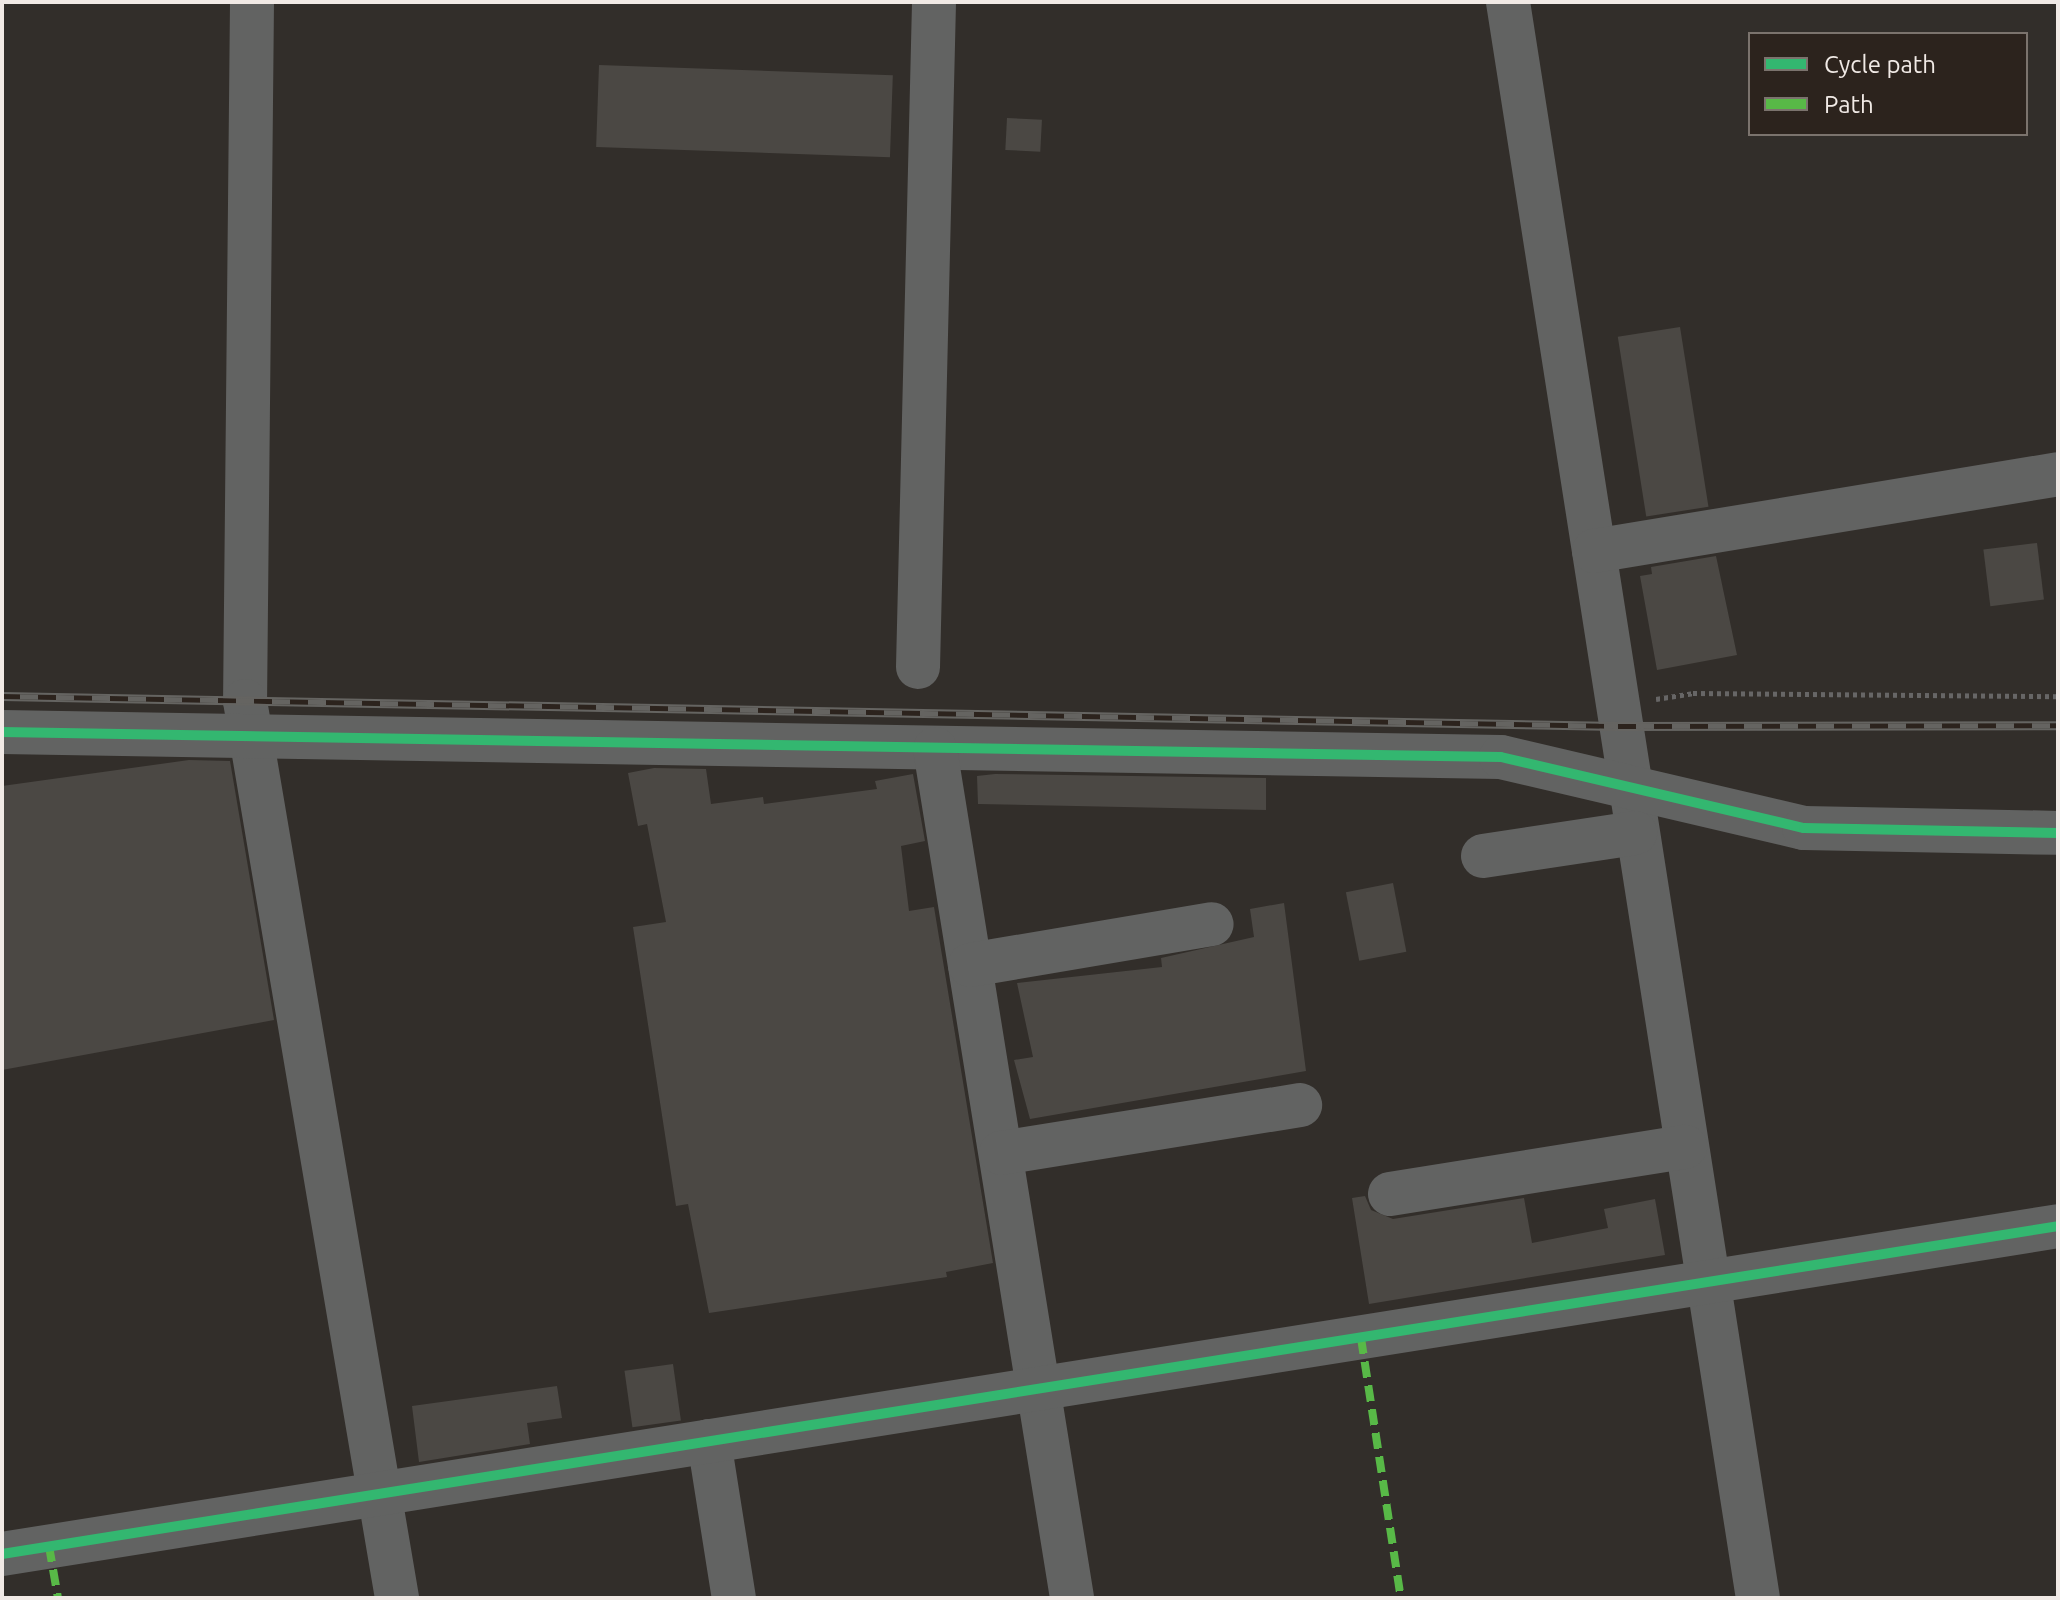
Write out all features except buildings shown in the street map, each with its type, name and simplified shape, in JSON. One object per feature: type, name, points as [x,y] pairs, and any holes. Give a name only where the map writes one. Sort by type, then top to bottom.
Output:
[{"type":"street","points":[[252,2],[245,701],[397,1598]]},
{"type":"street","points":[[918,667],[934,2]]},
{"type":"street","points":[[1508,2],[1627,783],[1758,1598]]},
{"type":"street","points":[[1594,551],[2058,474]]},
{"type":"street","points":[[2,732],[1501,757],[1627,783],[1804,828],[2058,833]]},
{"type":"street","points":[[935,749],[1072,1598]]},
{"type":"street","points":[[1483,856],[1635,833]]},
{"type":"street","points":[[970,965],[1212,924]]},
{"type":"street","points":[[1001,1153],[1300,1105]]},
{"type":"street","points":[[1390,1194],[1685,1147]]},
{"type":"street","points":[[2,1554],[2058,1226]]},
{"type":"street","points":[[709,1441],[734,1598]]},
{"type":"path","points":[[1615,706],[1693,693],[2058,696]]},
{"type":"railway","points":[[2,696],[1618,726],[2058,725]]},
{"type":"marked path","points":[[1361,1338],[1401,1598]]},
{"type":"marked path","points":[[49,1546],[58,1598]]},
{"type":"cycle path","points":[[2,732],[1501,757],[1804,828],[2058,833]]},
{"type":"cycle path","points":[[2,1554],[2058,1226]]}]
